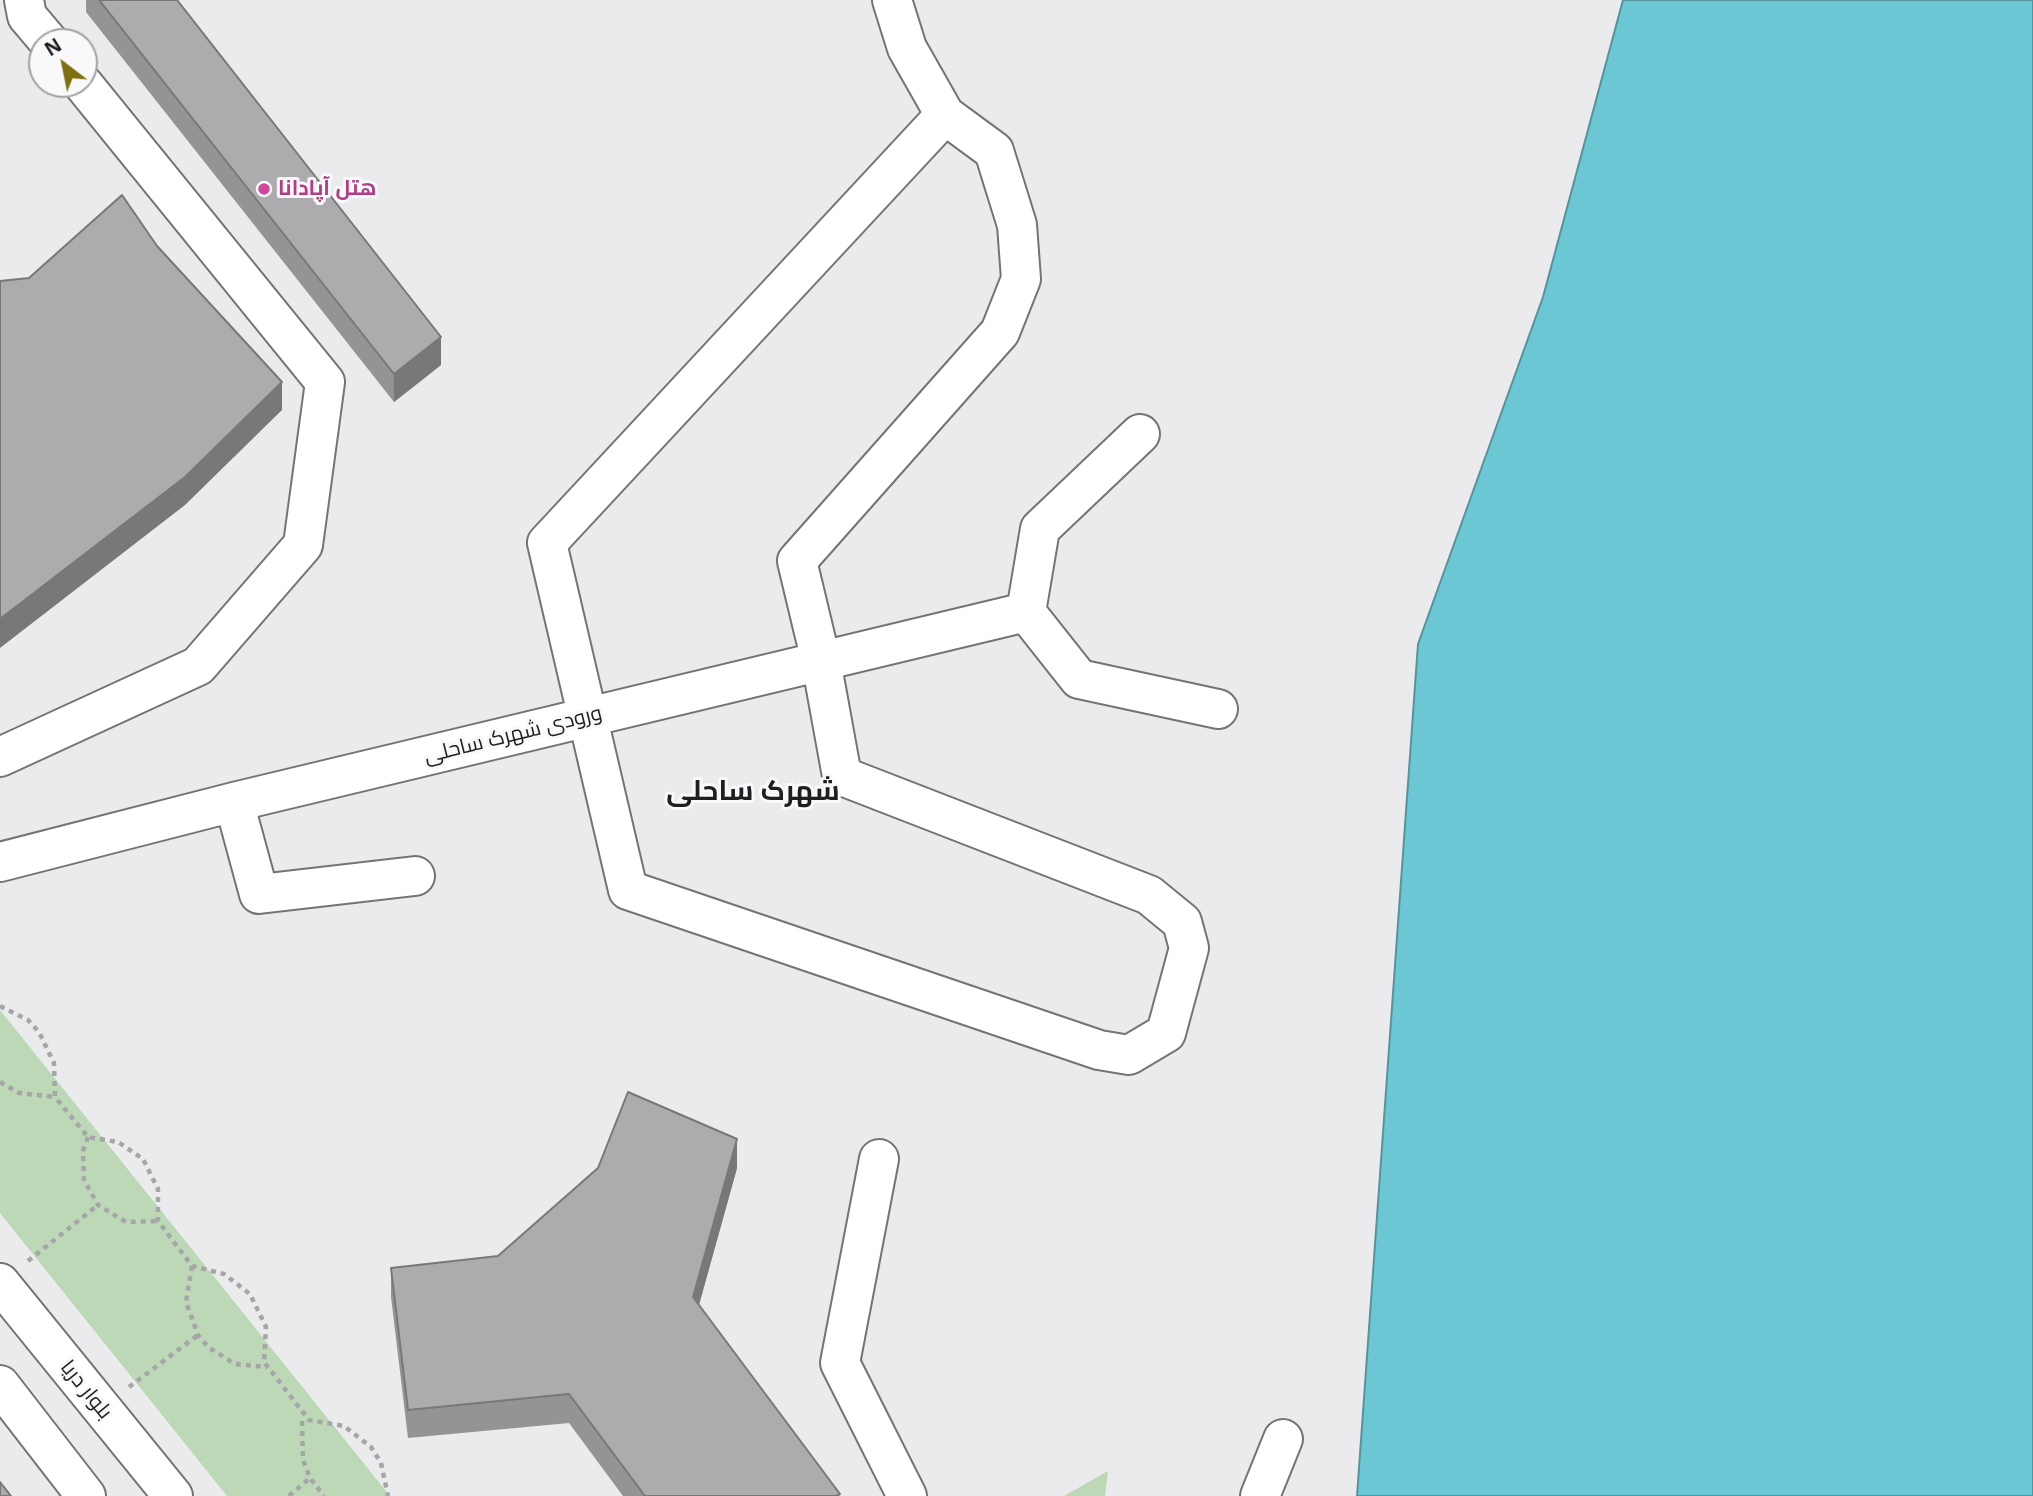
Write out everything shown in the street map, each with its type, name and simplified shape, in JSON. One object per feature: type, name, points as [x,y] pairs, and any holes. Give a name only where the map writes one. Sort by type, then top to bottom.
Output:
[{"type":"street","points":[[23,0],[27,16],[37,28]]},
{"type":"street","points":[[892,0],[907,48],[945,115],[994,151],[1017,225],[1021,279],[1000,332],[797,561],[821,661],[842,776],[1149,895],[1182,922],[1189,948],[1166,1033],[1129,1055],[1099,1050],[628,890],[547,543],[945,115]]},
{"type":"street","points":[[0,757],[198,666],[303,545],[325,382],[94,98]]},
{"type":"street","points":[[1140,434],[1040,529],[1026,612],[1079,678],[1218,709]]},
{"type":"street","name":"ورودی شهرک ساحلی","points":[[0,862],[234,802],[1026,612]]},
{"type":"street","points":[[234,802],[259,894],[415,876]]},
{"type":"street","points":[[879,1159],[840,1363],[907,1496]]},
{"type":"street","name":"بلوار دریا","points":[[0,1283],[173,1496]]},
{"type":"street","points":[[0,1385],[86,1496]]},
{"type":"street","points":[[1261,1496],[1283,1439]]},
{"type":"path","points":[[0,1006],[28,1020],[48,1047],[57,1080],[55,1097],[88,1138],[118,1142],[143,1159],[158,1189],[158,1221],[192,1266],[224,1274],[250,1294],[265,1326],[264,1362],[309,1420],[344,1426],[371,1447],[381,1463],[388,1496]]},
{"type":"path","points":[[0,1082],[19,1094],[55,1097]]},
{"type":"path","points":[[88,1138],[83,1151],[83,1173],[90,1193],[98,1205],[126,1222],[158,1221]]},
{"type":"path","points":[[0,1283],[98,1205]]},
{"type":"path","points":[[192,1266],[186,1301],[198,1335],[221,1357],[235,1364],[268,1367]]},
{"type":"path","points":[[101,1408],[198,1335]]},
{"type":"path","points":[[302,1421],[303,1460],[310,1478],[324,1496]]},
{"type":"path","points":[[289,1496],[310,1478]]},
{"type":"green space","points":[[0,1010],[390,1496],[227,1496],[0,1213]]},
{"type":"green space","points":[[1108,1471],[1105,1496],[1064,1496]]},
{"type":"water","points":[[1623,0],[2033,0],[2033,1496],[1357,1496],[1418,644],[1543,297]]},
{"type":"building","name":"هتل آپادانا","points":[[99,0],[177,0],[441,337],[394,374]]},
{"type":"building","points":[[122,195],[157,246],[282,382],[185,477],[0,619],[0,281],[29,278]]},
{"type":"building","points":[[628,1092],[737,1139],[693,1297],[840,1494],[645,1496],[569,1394],[408,1410],[391,1268],[498,1256],[598,1168]]},
{"type":"building","points":[[0,1482],[11,1496],[0,1496]]},
{"type":"place","name":"هتل آپادانا","points":[[264,189]]},
{"type":"district","name":"شهرک ساحلی","points":[[753,792]]}]
